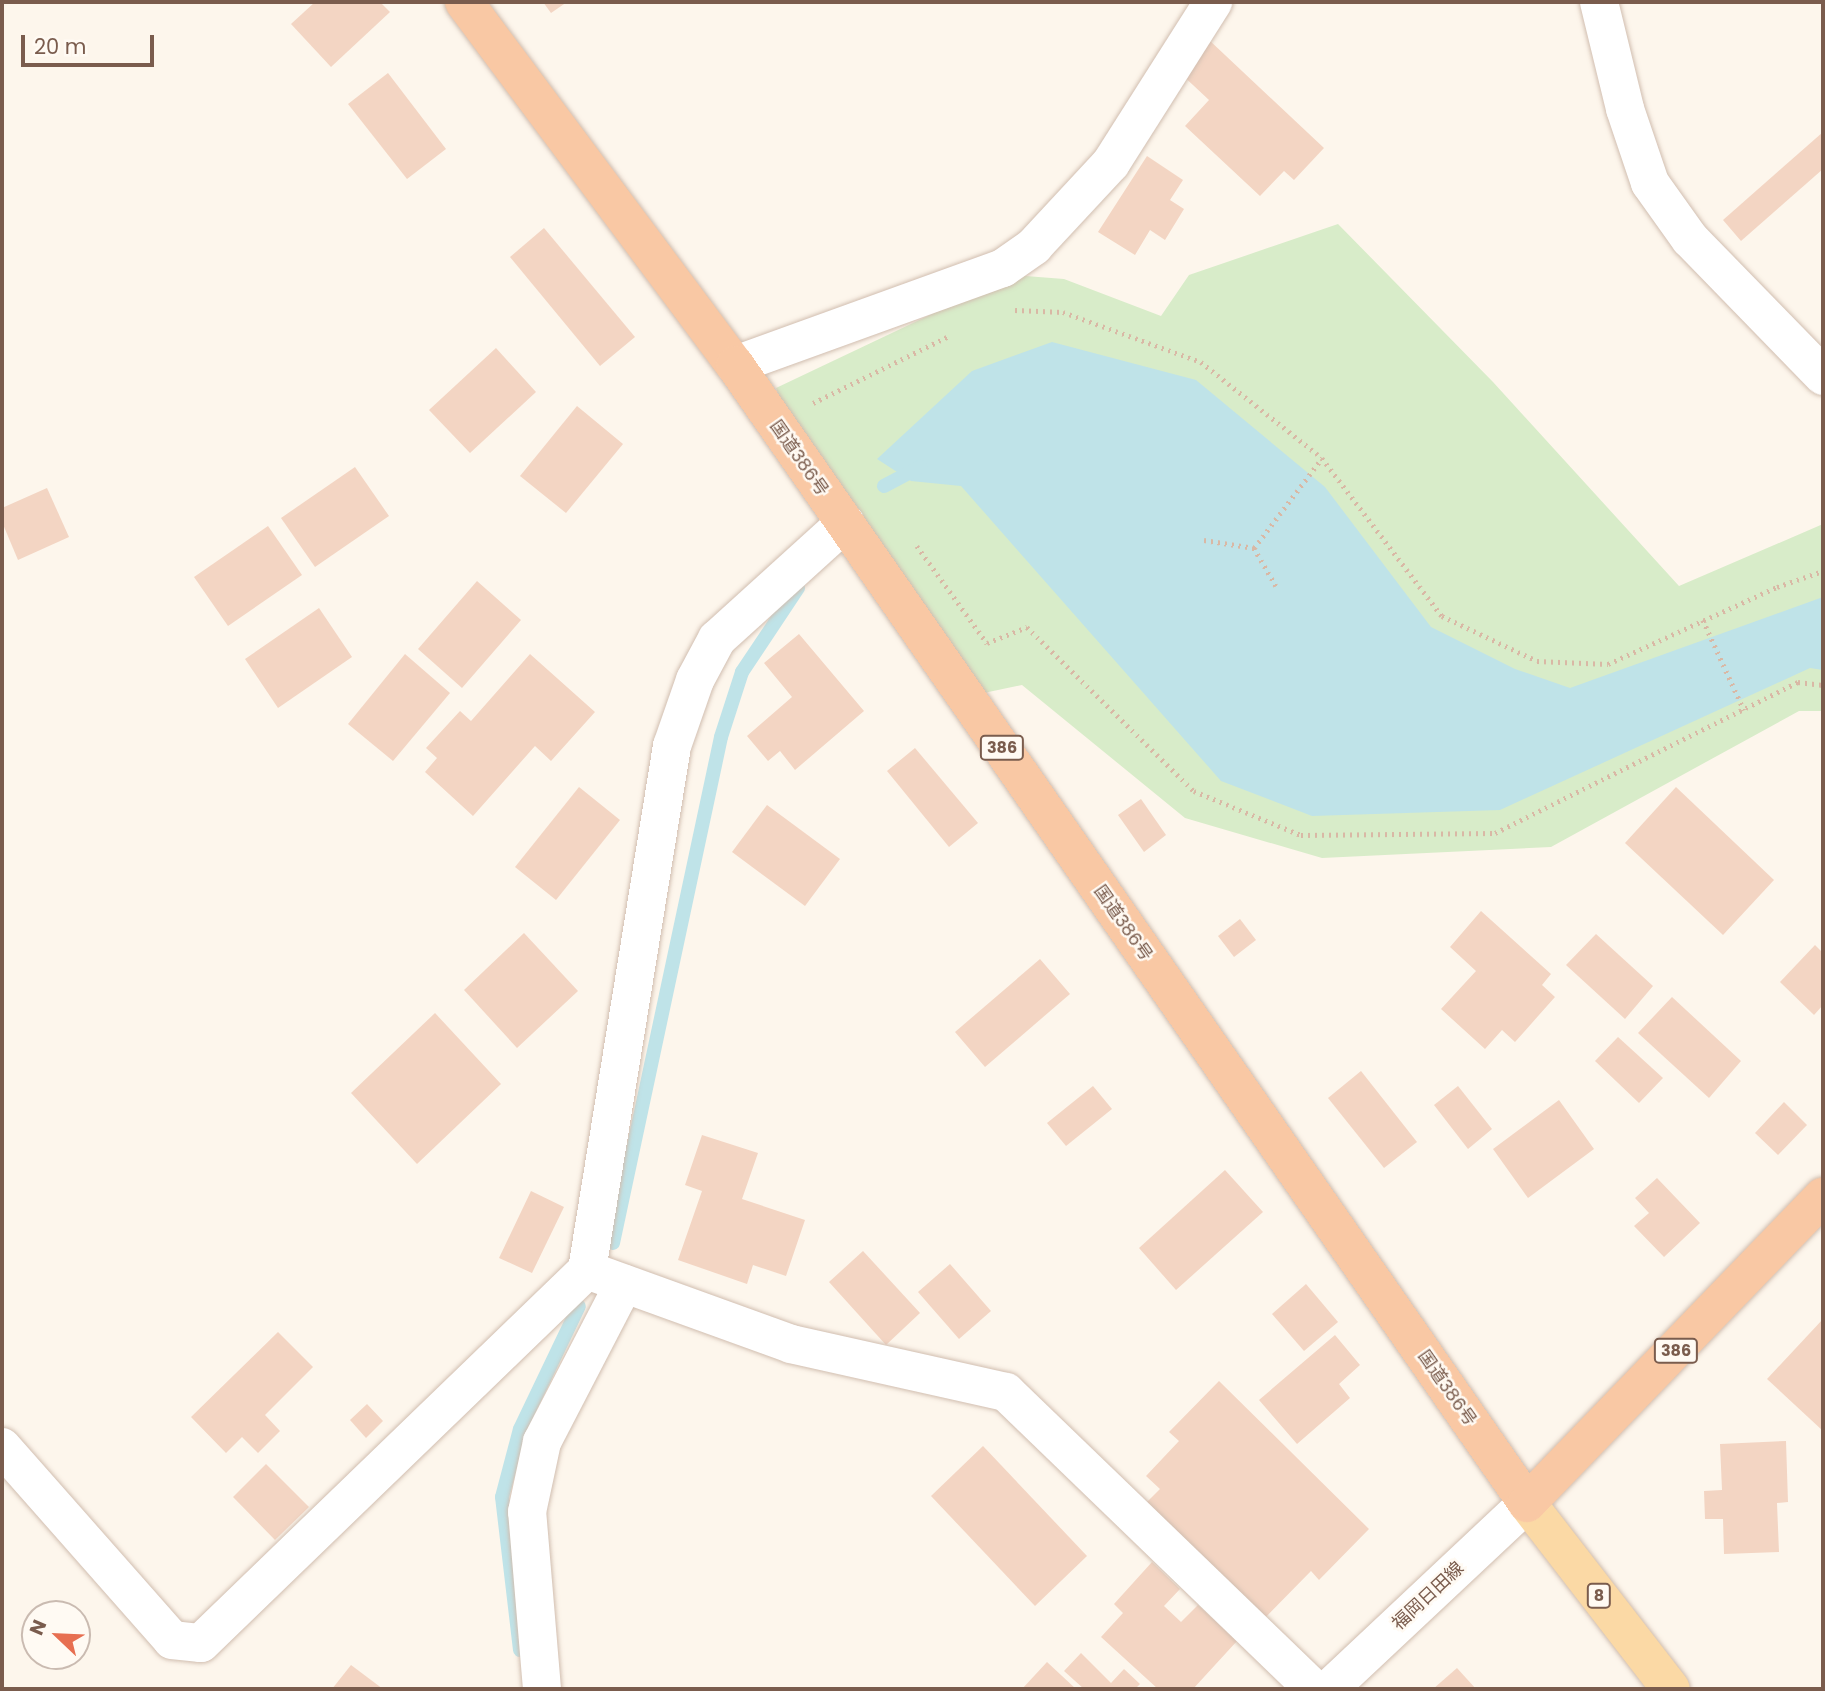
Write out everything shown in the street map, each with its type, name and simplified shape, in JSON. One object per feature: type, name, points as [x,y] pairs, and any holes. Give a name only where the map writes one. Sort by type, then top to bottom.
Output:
[{"type":"highway","name":"国道386号","points":[[464,2],[735,365],[1527,1503]]},
{"type":"highway","name":"386","points":[[1527,1503],[1823,1196]]},
{"type":"main road","name":"8","points":[[1527,1503],[1671,1689]]},
{"type":"street","points":[[735,365],[1003,268],[1034,246],[1111,163],[1213,2]]},
{"type":"street","points":[[1599,2],[1625,109],[1650,183],[1690,239],[1823,376]]},
{"type":"street","points":[[2,1447],[172,1640],[201,1643],[587,1270],[672,746],[695,680],[717,639],[845,523]]},
{"type":"street","points":[[587,1270],[791,1344],[1006,1392],[1314,1689]]},
{"type":"street","points":[[542,1689],[527,1512],[542,1441],[624,1284]]},
{"type":"street","name":"福岡日田線","points":[[1329,1689],[1527,1503]]},
{"type":"path","points":[[1002,310],[1063,312],[1201,362],[1322,458],[1442,616],[1537,661],[1608,664],[1703,620],[1823,571]]},
{"type":"path","points":[[818,410],[813,403],[954,333]]},
{"type":"path","points":[[1254,548],[1322,458]]},
{"type":"path","points":[[1204,540],[1254,548]]},
{"type":"path","points":[[914,542],[987,643],[1027,627],[1194,791],[1301,835],[1495,833],[1798,682],[1823,685]]},
{"type":"path","points":[[1254,548],[1276,586]]},
{"type":"path","points":[[1703,620],[1744,710]]},
{"type":"green space","points":[[1338,224],[1493,382],[1679,586],[1823,524],[1823,711],[1799,711],[1551,847],[1322,858],[1185,818],[1022,685],[979,694],[785,412],[776,388],[1014,275],[1064,279],[1161,316],[1189,275]]},
{"type":"water","points":[[1052,342],[1196,380],[1325,487],[1431,627],[1515,669],[1570,688],[1823,597],[1823,670],[1810,668],[1500,810],[1312,816],[1221,781],[961,486],[911,481],[877,459],[972,371]]},
{"type":"building","points":[[315,2],[380,2],[390,12],[331,67],[291,24]]},
{"type":"building","points":[[543,2],[567,2],[551,13]]},
{"type":"building","points":[[1208,39],[1324,148],[1294,180],[1284,171],[1260,196],[1185,126],[1209,100],[1178,71]]},
{"type":"building","points":[[388,73],[446,149],[407,179],[348,104]]},
{"type":"building","points":[[1823,132],[1823,169],[1741,241],[1723,220]]},
{"type":"building","points":[[1147,156],[1183,180],[1170,200],[1184,209],[1165,240],[1150,230],[1135,255],[1098,232]]},
{"type":"building","points":[[544,228],[635,337],[600,366],[510,257]]},
{"type":"building","points":[[496,348],[536,392],[470,453],[429,410]]},
{"type":"building","points":[[577,406],[623,444],[566,513],[520,476]]},
{"type":"building","points":[[355,467],[389,516],[315,567],[281,518]]},
{"type":"building","points":[[47,488],[69,537],[18,560],[2,522],[2,508]]},
{"type":"building","points":[[268,526],[302,575],[228,626],[194,577]]},
{"type":"building","points":[[477,581],[521,620],[462,688],[418,649]]},
{"type":"building","points":[[319,608],[352,657],[278,708],[245,659]]},
{"type":"building","points":[[799,634],[864,711],[795,770],[780,751],[768,761],[747,736],[792,697],[764,663]]},
{"type":"building","points":[[405,654],[450,693],[393,761],[348,724]]},
{"type":"building","points":[[530,654],[595,712],[551,761],[535,746],[473,816],[425,772],[437,758],[426,748],[460,711],[471,721]]},
{"type":"building","points":[[915,748],[978,823],[949,847],[887,771]]},
{"type":"building","points":[[579,787],[620,820],[556,900],[515,867]]},
{"type":"building","points":[[1676,787],[1774,880],[1723,935],[1625,843]]},
{"type":"building","points":[[1141,799],[1166,835],[1144,852],[1118,815]]},
{"type":"building","points":[[767,805],[840,859],[805,906],[732,852]]},
{"type":"building","points":[[1481,911],[1551,974],[1542,985],[1555,997],[1515,1042],[1502,1030],[1485,1049],[1441,1009],[1476,971],[1450,947]]},
{"type":"building","points":[[1240,919],[1256,940],[1234,957],[1218,936]]},
{"type":"building","points":[[524,933],[578,991],[517,1048],[464,990]]},
{"type":"building","points":[[1596,934],[1653,986],[1625,1019],[1566,965]]},
{"type":"building","points":[[1815,945],[1823,953],[1823,1005],[1814,1015],[1780,982]]},
{"type":"building","points":[[1040,959],[1070,994],[985,1067],[955,1032]]},
{"type":"building","points":[[1672,997],[1741,1061],[1709,1098],[1638,1033]]},
{"type":"building","points":[[435,1013],[501,1084],[417,1164],[351,1093]]},
{"type":"building","points":[[1618,1037],[1663,1078],[1639,1103],[1595,1061]]},
{"type":"building","points":[[1361,1071],[1417,1142],[1384,1168],[1328,1098]]},
{"type":"building","points":[[1093,1086],[1112,1109],[1066,1146],[1047,1123]]},
{"type":"building","points":[[1458,1086],[1492,1129],[1468,1149],[1434,1105]]},
{"type":"building","points":[[1559,1100],[1594,1149],[1528,1198],[1493,1149]]},
{"type":"building","points":[[1784,1102],[1807,1125],[1778,1155],[1755,1133]]},
{"type":"building","points":[[702,1135],[758,1153],[742,1199],[805,1220],[786,1276],[753,1265],[747,1284],[678,1260],[702,1191],[685,1185]]},
{"type":"building","points":[[1225,1170],[1263,1212],[1176,1290],[1139,1248]]},
{"type":"building","points":[[1657,1178],[1700,1223],[1664,1257],[1634,1226],[1649,1213],[1635,1198]]},
{"type":"building","points":[[531,1191],[564,1207],[532,1273],[499,1258]]},
{"type":"building","points":[[863,1251],[920,1313],[886,1345],[829,1282]]},
{"type":"building","points":[[950,1264],[991,1311],[959,1339],[918,1292]]},
{"type":"building","points":[[1306,1284],[1338,1322],[1304,1351],[1272,1314]]},
{"type":"building","points":[[1823,1319],[1823,1431],[1767,1379]]},
{"type":"building","points":[[278,1332],[313,1367],[265,1415],[280,1431],[258,1453],[242,1437],[226,1453],[191,1417]]},
{"type":"building","points":[[1335,1335],[1360,1365],[1339,1384],[1350,1398],[1297,1444],[1259,1400]]},
{"type":"building","points":[[1219,1381],[1369,1529],[1319,1580],[1311,1571],[1261,1622],[1143,1506],[1160,1489],[1146,1476],[1179,1441],[1169,1432]]},
{"type":"building","points":[[367,1404],[383,1421],[366,1438],[350,1420]]},
{"type":"building","points":[[1786,1441],[1788,1502],[1777,1503],[1779,1552],[1724,1554],[1723,1519],[1705,1519],[1704,1491],[1722,1490],[1720,1444]]},
{"type":"building","points":[[983,1446],[1087,1556],[1035,1606],[931,1496]]},
{"type":"building","points":[[266,1464],[309,1507],[275,1540],[233,1497]]},
{"type":"building","points":[[1152,1562],[1180,1589],[1164,1606],[1181,1622],[1198,1605],[1237,1641],[1193,1689],[1158,1689],[1101,1637],[1123,1613],[1114,1604]]},
{"type":"building","points":[[1081,1653],[1111,1683],[1124,1669],[1140,1684],[1135,1689],[1084,1689],[1064,1671]]},
{"type":"building","points":[[1047,1662],[1076,1689],[1022,1689]]},
{"type":"building","points":[[351,1665],[383,1689],[332,1689]]},
{"type":"building","points":[[1457,1668],[1476,1689],[1433,1689]]},
{"type":"waterway","points":[[884,486],[920,467]]},
{"type":"waterway","points":[[613,1243],[721,737],[742,672],[798,588]]},
{"type":"waterway","points":[[520,1650],[502,1497],[520,1429],[579,1306]]}]
